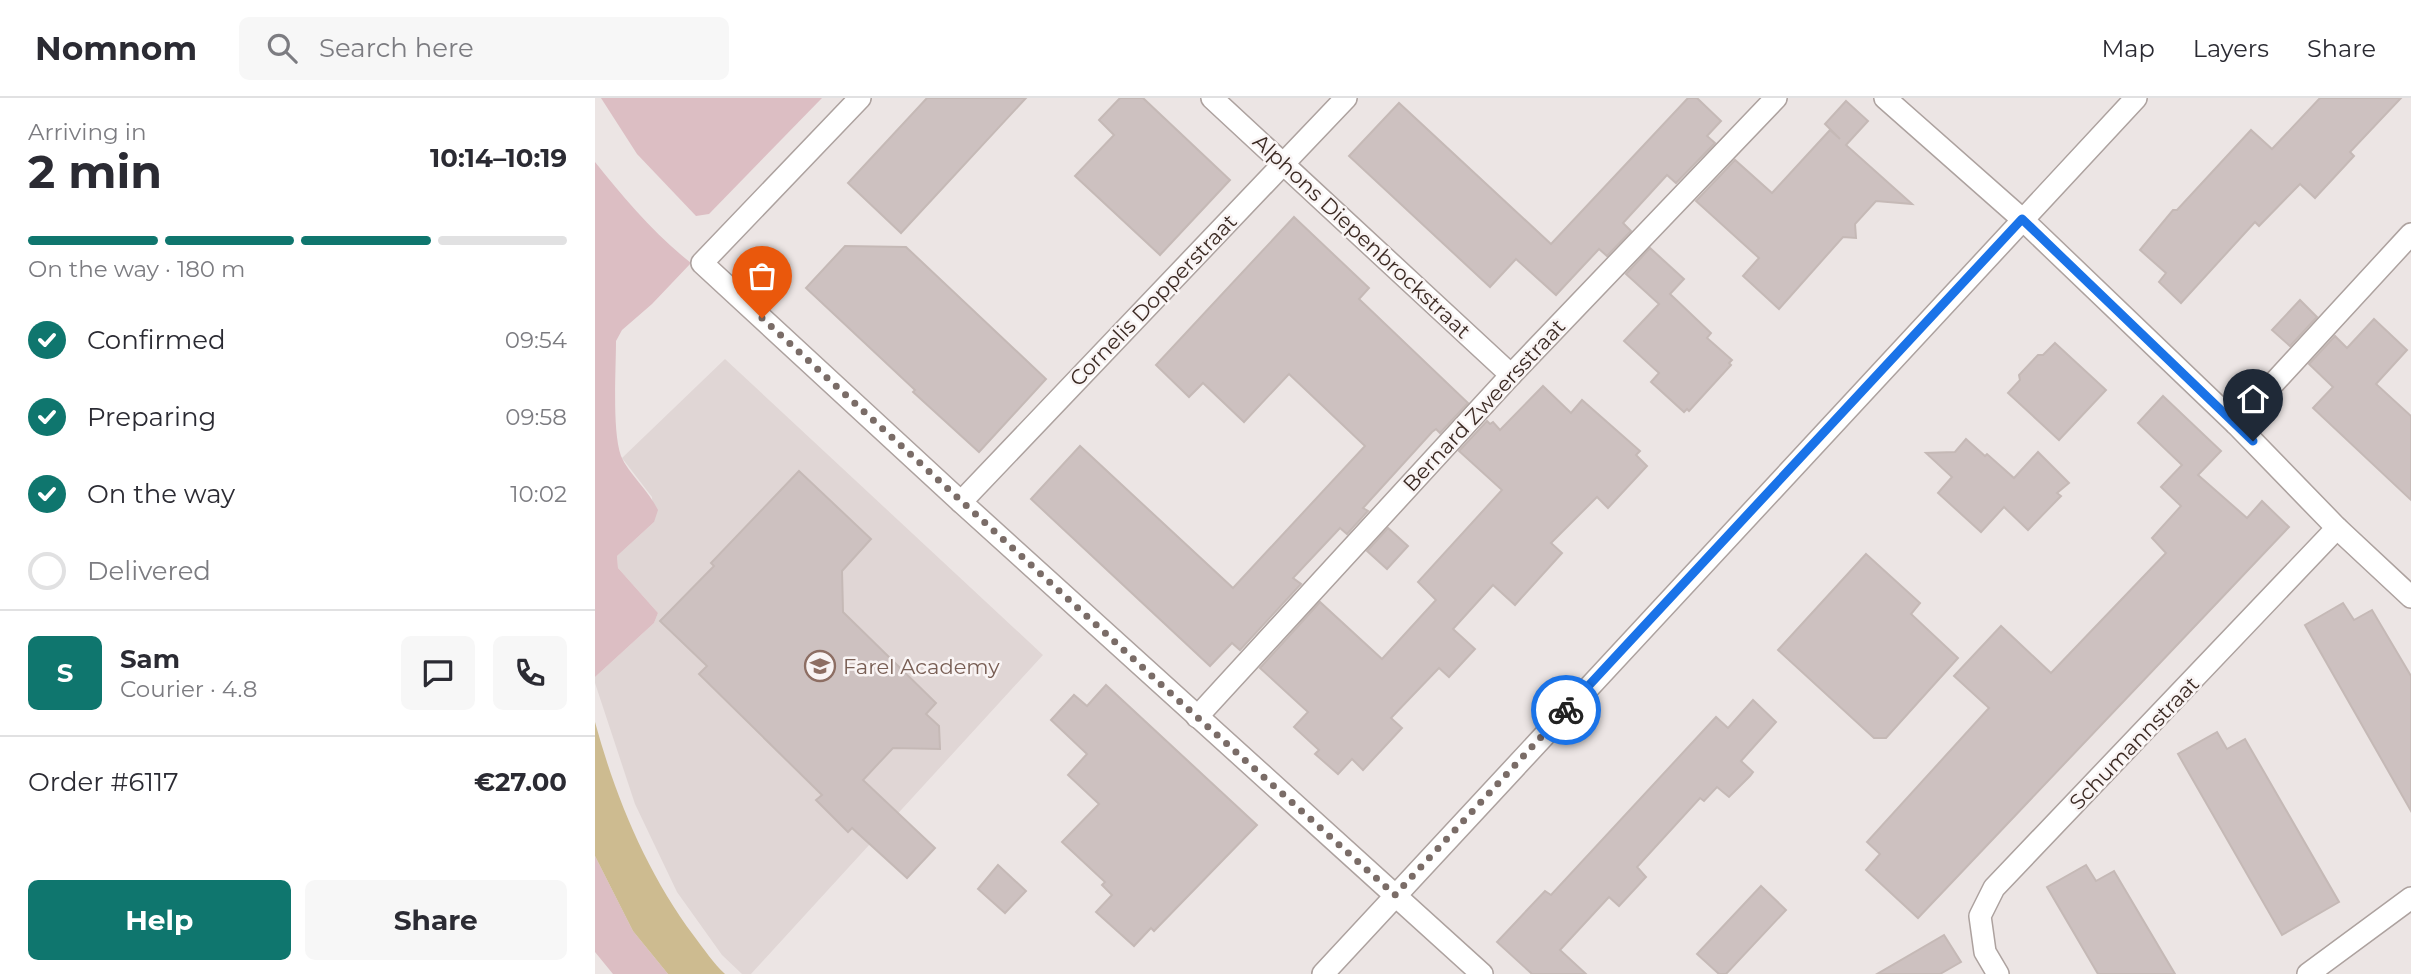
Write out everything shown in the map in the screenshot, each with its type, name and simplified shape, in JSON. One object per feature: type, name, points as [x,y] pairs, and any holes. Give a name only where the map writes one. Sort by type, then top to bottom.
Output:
[{"type":"street","points":[[860,98],[702,263],[961,502],[1482,974]]},
{"type":"street","name":"Alphons Diepenbrockstraat","points":[[1212,98],[1511,375]]},
{"type":"street","name":"Cornelis Dopperstraat","points":[[961,502],[1346,98]]},
{"type":"street","name":"Bernard Zweersstraat","points":[[1197,717],[1511,375],[1776,98]]},
{"type":"street","points":[[1885,98],[2022,219],[2236,424],[2337,528],[2411,597]]},
{"type":"street","points":[[1323,974],[2136,98]]},
{"type":"street","points":[[2236,424],[2411,234]]},
{"type":"street","name":"Schumannstraat","points":[[1998,974],[1985,952],[1980,916],[1994,888],[2337,528]]},
{"type":"street","points":[[2308,974],[2411,898]]},
{"type":"shaded area","points":[[601,98],[822,98],[709,214],[696,216],[637,154]]},
{"type":"shaded area","points":[[595,162],[652,228],[691,263],[652,304],[622,330],[616,341],[615,416],[618,445],[624,462],[658,510],[654,522],[617,556],[618,568],[658,613],[654,623],[595,677]]},
{"type":"shaded area","name":"Farel Academy","points":[[725,359],[1043,655],[751,974],[742,974],[722,955],[677,892],[635,804],[595,683],[595,677],[654,623],[658,613],[618,568],[617,556],[654,522],[652,497],[622,458]]},
{"type":"shaded area","points":[[595,722],[623,807],[648,861],[677,912],[725,974],[668,974],[633,931],[595,856]]},
{"type":"shaded area","points":[[595,856],[633,931],[668,974],[613,974],[595,952]]},
{"type":"building","points":[[927,98],[1026,98],[901,233],[848,183]]},
{"type":"building","points":[[1120,98],[1143,98],[1230,180],[1160,255],[1075,176],[1114,135],[1099,120]]},
{"type":"building","points":[[1688,98],[1697,98],[1721,121],[1707,136],[1715,143],[1676,183],[1667,175],[1623,223],[1631,231],[1607,256],[1599,249],[1556,295],[1516,259],[1490,287],[1349,156],[1399,103],[1551,244]]},
{"type":"building","points":[[2320,98],[2401,98],[2350,152],[2354,156],[2315,198],[2300,184],[2259,226],[2255,222],[2181,303],[2159,282],[2166,273],[2140,250],[2173,210],[2177,210],[2251,130],[2272,149]]},
{"type":"building","points":[[1846,101],[1868,121],[1846,145],[1912,204],[1876,201],[1855,224],[1856,238],[1843,237],[1779,309],[1743,276],[1759,258],[1696,201],[1735,160],[1772,193],[1830,130],[1840,139],[1825,124]]},
{"type":"building","points":[[1294,217],[1369,288],[1359,299],[1468,403],[1440,433],[1436,429],[1432,432],[1363,508],[1368,511],[1347,534],[1340,528],[1293,578],[1301,584],[1240,650],[1232,643],[1210,666],[1031,499],[1080,446],[1233,588],[1365,446],[1289,374],[1244,422],[1203,383],[1189,397],[1156,365]]},
{"type":"building","points":[[845,246],[906,247],[1046,379],[979,452],[806,288]]},
{"type":"building","points":[[1650,248],[1684,279],[1670,294],[1711,333],[1707,338],[1732,360],[1729,363],[1731,365],[1689,411],[1687,409],[1684,412],[1651,382],[1659,373],[1624,341],[1659,304],[1626,274]]},
{"type":"building","points":[[2300,300],[2317,317],[2290,346],[2272,330]]},
{"type":"building","points":[[2374,319],[2407,350],[2376,384],[2411,416],[2411,500],[2313,408],[2333,387],[2309,364],[2335,336],[2347,348]]},
{"type":"building","points":[[2055,343],[2106,390],[2059,440],[2008,393],[2020,380],[2019,375],[2038,355],[2043,355]]},
{"type":"building","points":[[1543,386],[1571,413],[1582,400],[1640,451],[1636,455],[1647,466],[1608,508],[1597,497],[1551,543],[1562,553],[1515,605],[1493,585],[1453,629],[1475,649],[1449,677],[1439,668],[1391,718],[1402,728],[1363,770],[1352,759],[1338,774],[1315,754],[1319,750],[1294,727],[1308,712],[1260,668],[1320,602],[1382,659],[1436,600],[1418,582],[1502,490],[1459,451],[1487,421],[1490,424],[1493,422],[1500,430]]},
{"type":"building","points":[[2163,396],[2221,451],[2198,475],[2247,518],[2262,501],[2289,527],[1918,918],[1866,870],[1880,854],[1867,842],[1989,708],[1954,676],[2001,626],[2051,673],[2166,553],[2152,538],[2181,506],[2161,487],[2182,465],[2138,423]]},
{"type":"building","points":[[1966,439],[2014,478],[2038,452],[2069,483],[2057,493],[2061,496],[2028,530],[2004,507],[1981,532],[1938,493],[1952,477],[1926,453],[1955,452]]},
{"type":"building","points":[[799,471],[871,539],[842,571],[843,612],[936,703],[926,714],[939,726],[940,749],[893,748],[863,780],[935,848],[907,878],[852,828],[848,832],[816,800],[822,795],[699,674],[707,666],[660,621],[714,566],[711,563]]},
{"type":"building","points":[[1388,528],[1408,546],[1387,569],[1367,551]]},
{"type":"building","points":[[1866,554],[1920,603],[1911,614],[1958,658],[1886,738],[1874,738],[1778,650]]},
{"type":"building","points":[[2343,603],[2354,620],[2372,610],[2411,676],[2411,811],[2305,625]]},
{"type":"building","points":[[1106,685],[1257,825],[1154,931],[1151,928],[1134,946],[1096,912],[1112,895],[1102,885],[1105,882],[1062,842],[1099,804],[1068,775],[1087,754],[1051,720],[1074,695],[1087,706]]},
{"type":"building","points":[[1753,700],[1776,722],[1741,761],[1753,772],[1729,797],[1717,787],[1704,801],[1700,798],[1637,867],[1646,877],[1619,906],[1609,897],[1560,950],[1586,974],[1532,974],[1497,942],[1545,891],[1551,895],[1716,717],[1728,728]]},
{"type":"building","points":[[2217,732],[2227,749],[2245,739],[2339,902],[2282,935],[2178,754]]},
{"type":"building","points":[[998,865],[1026,891],[1005,913],[978,889]]},
{"type":"building","points":[[2086,865],[2096,881],[2114,871],[2175,974],[2098,974],[2047,887]]},
{"type":"building","points":[[1761,886],[1786,910],[1726,974],[1719,974],[1697,954]]},
{"type":"building","points":[[1944,935],[1961,962],[1940,974],[1877,974]]},
{"type":"way so far","points":[[762,318],[980,520],[1395,895],[1566,710]]},
{"type":"place","name":"Farel Academy","points":[[820,666]]},
{"type":"route","points":[[1566,710],[2022,219],[2253,441]]}]
